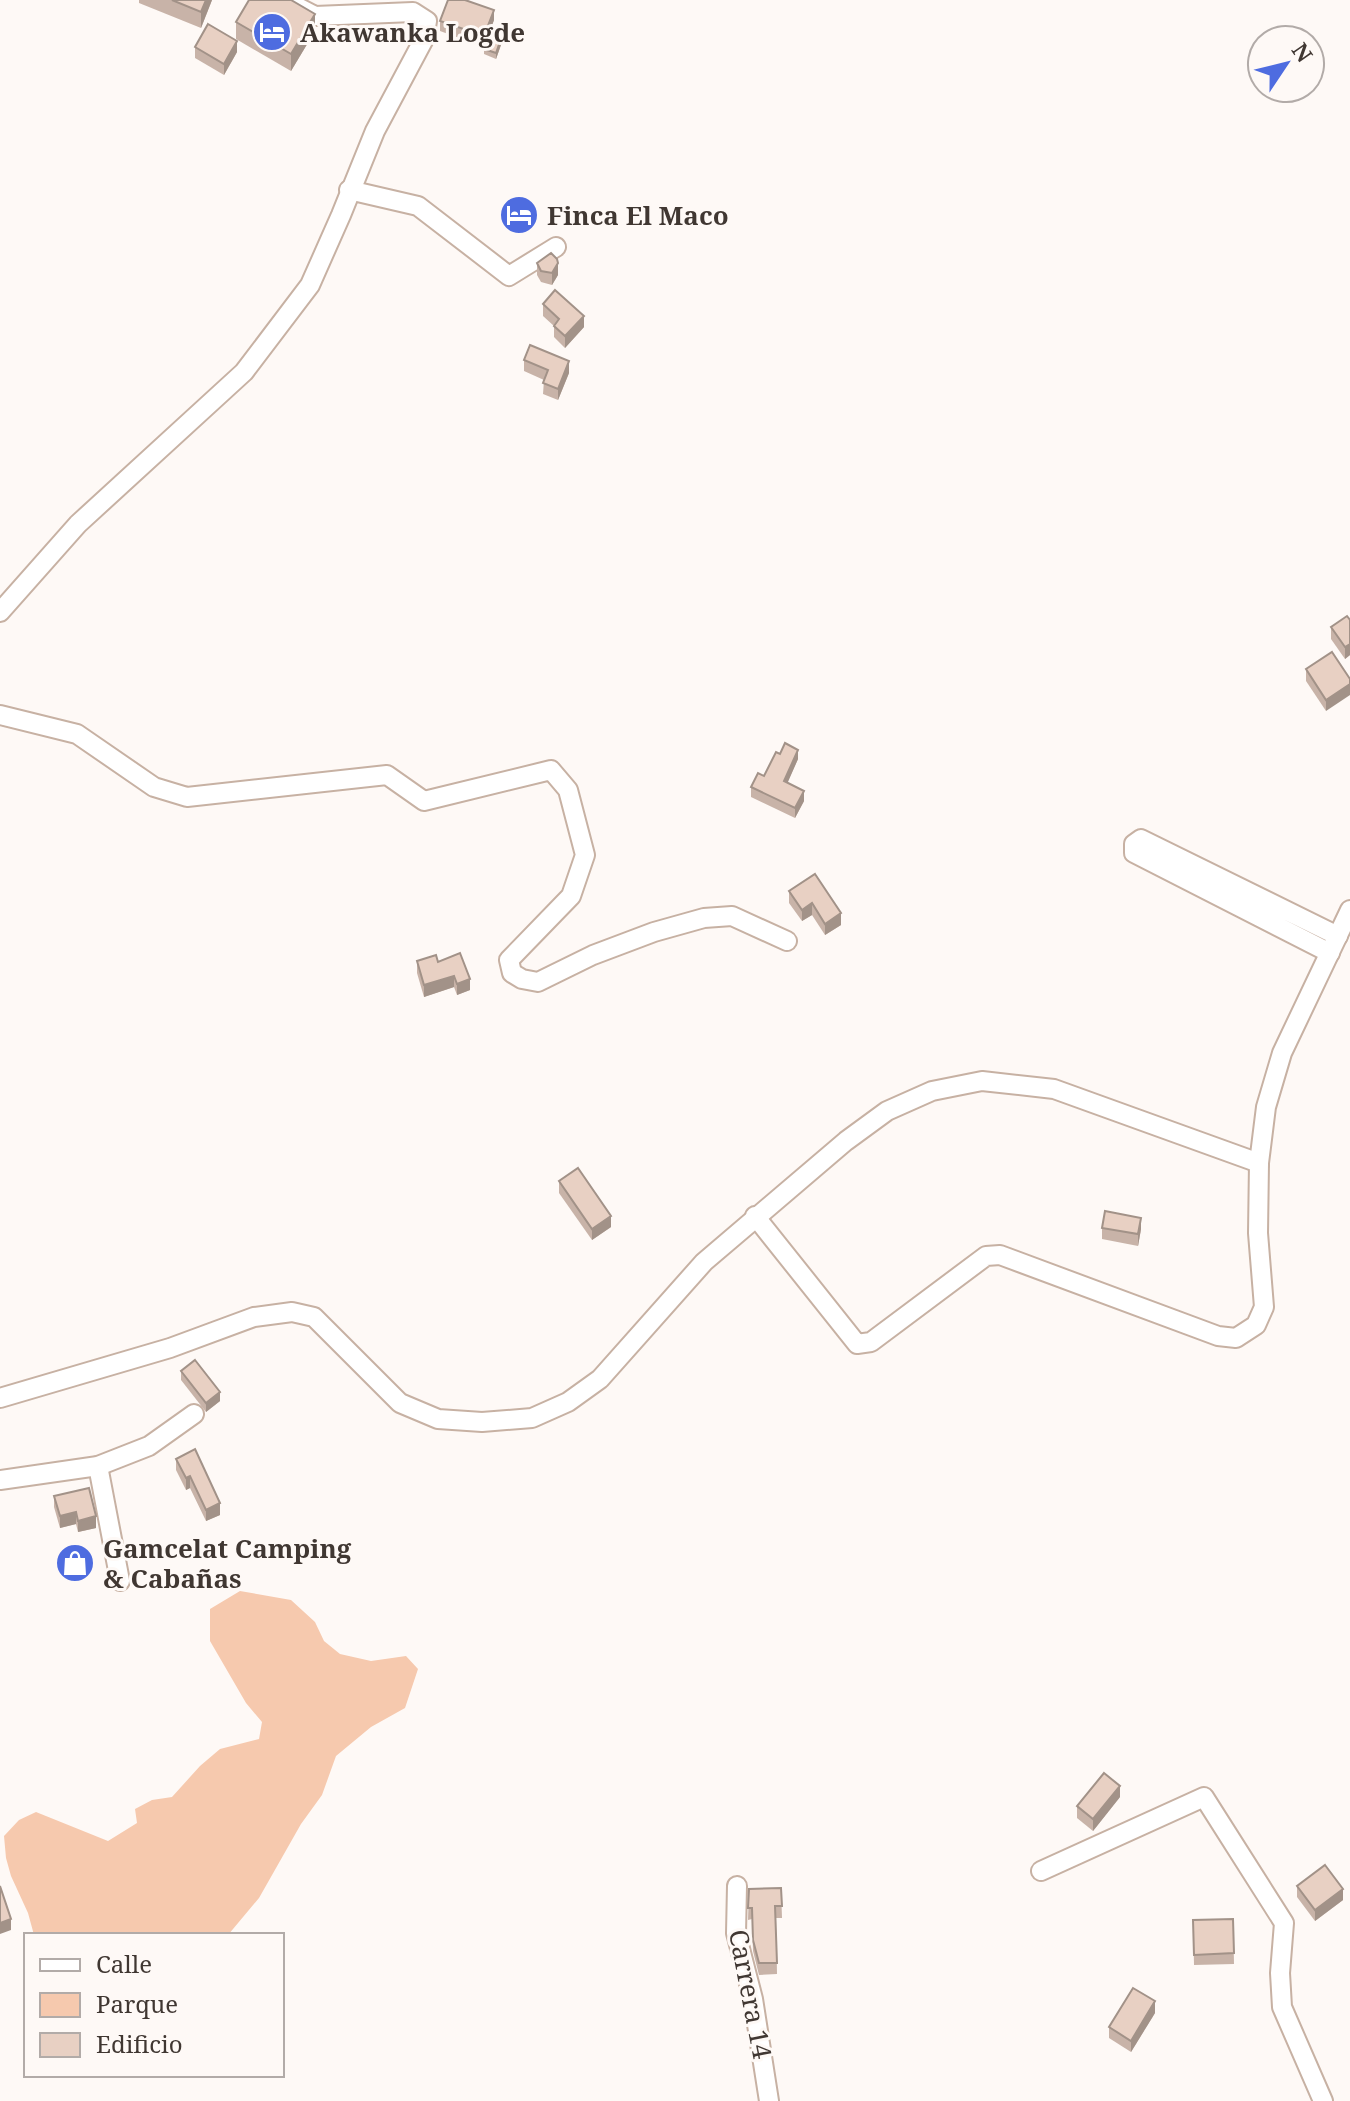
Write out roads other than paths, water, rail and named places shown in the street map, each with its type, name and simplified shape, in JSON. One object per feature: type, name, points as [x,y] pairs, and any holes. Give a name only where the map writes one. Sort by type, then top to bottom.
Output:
[{"type":"street","points":[[0,612],[78,524],[244,372],[310,285],[375,131],[424,39],[427,21],[413,12],[315,16],[284,0]]},
{"type":"street","points":[[349,190],[418,206],[509,276],[556,247]]},
{"type":"street","points":[[0,715],[77,734],[154,787],[187,797],[387,775],[424,801],[551,770],[568,790],[585,855],[571,896],[509,960],[512,973],[522,979],[538,982],[617,946],[704,918],[732,916],[787,941]]},
{"type":"street","points":[[1141,839],[1334,944],[1134,853],[1134,844],[1141,839]]},
{"type":"street","points":[[755,1216],[857,1344],[871,1342],[986,1256],[1000,1255],[1156,1315],[1218,1336],[1236,1338],[1256,1325],[1264,1307],[1258,1233],[1259,1163],[1266,1107],[1282,1053],[1350,910]]},
{"type":"street","points":[[0,1398],[170,1348],[254,1317],[292,1312],[314,1317],[400,1403],[438,1419],[482,1422],[532,1418],[568,1402],[600,1379],[704,1262],[846,1141],[887,1111],[932,1091],[982,1081],[1054,1089],[1259,1163]]},
{"type":"street","points":[[0,1480],[98,1466],[149,1446],[194,1414]]},
{"type":"street","points":[[98,1466],[120,1581]]},
{"type":"street","points":[[1041,1871],[1204,1797],[1284,1923],[1280,1973],[1282,2007],[1323,2101]]},
{"type":"street","name":"Carrera 14","points":[[737,1886],[736,1933],[753,1999],[769,2101]]},
{"type":"place","name":"Akawanka Logde","points":[[272,32]]},
{"type":"place","name":"Finca El Maco","points":[[519,215]]},
{"type":"place","name":"Gamcelat Camping & Cabañas","points":[[75,1563]]}]
